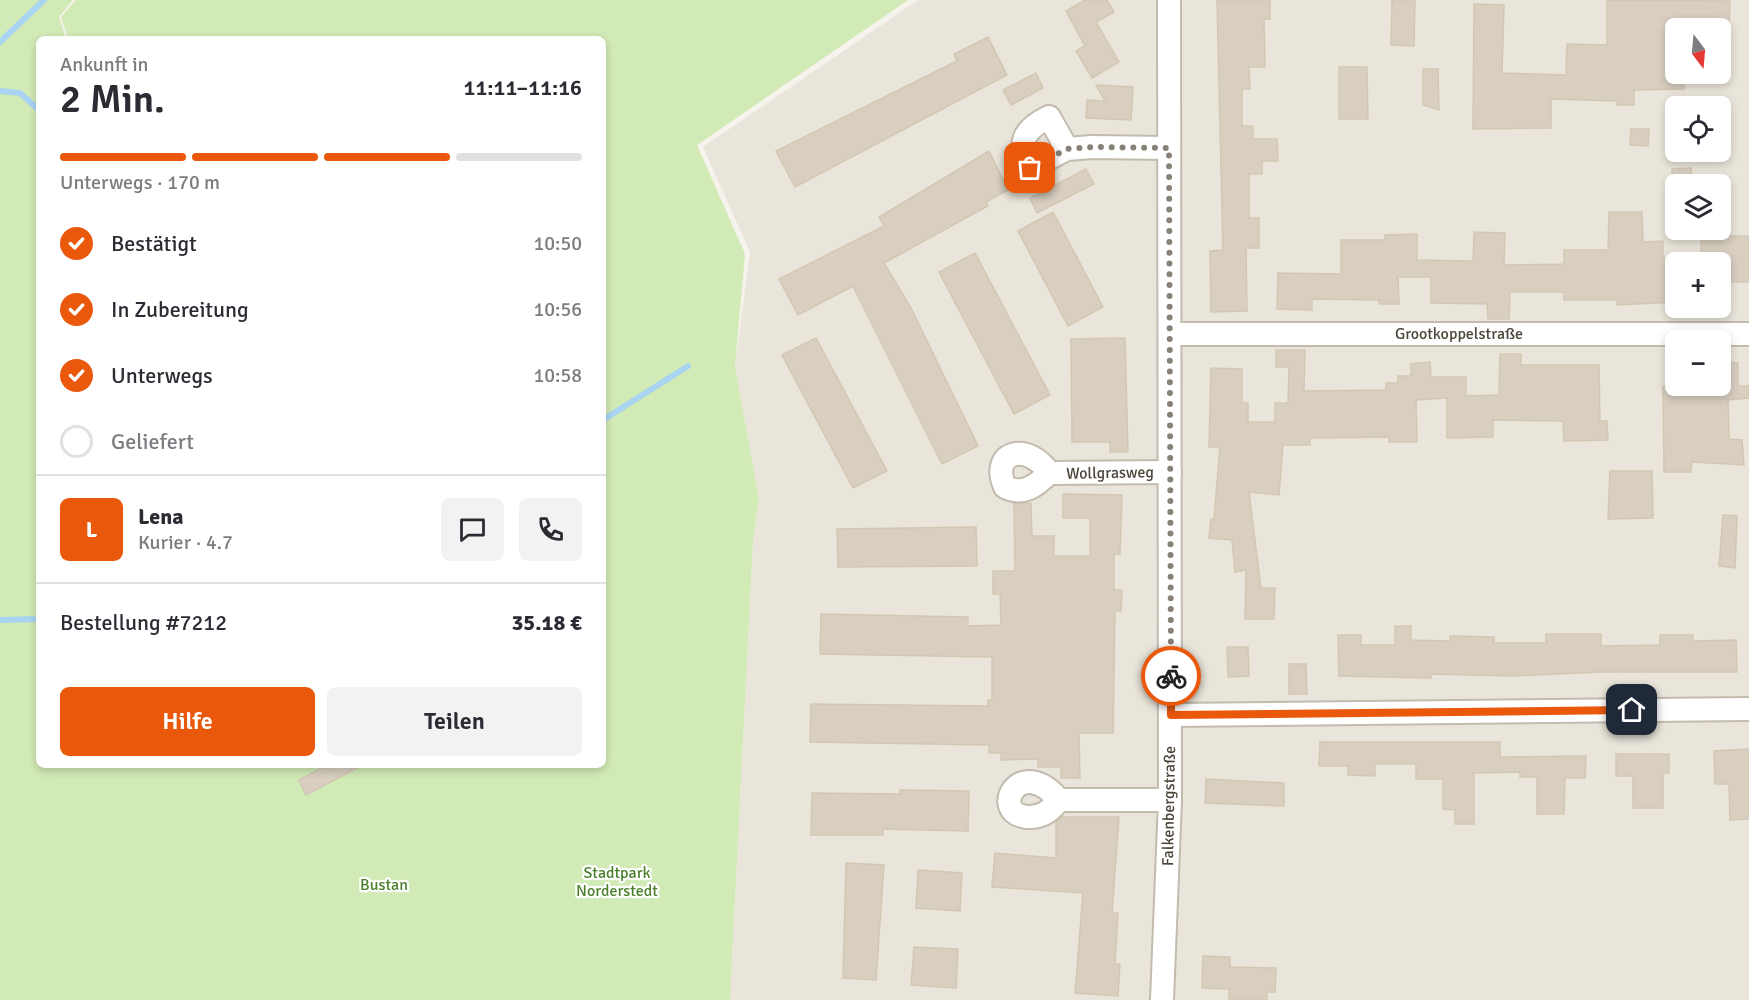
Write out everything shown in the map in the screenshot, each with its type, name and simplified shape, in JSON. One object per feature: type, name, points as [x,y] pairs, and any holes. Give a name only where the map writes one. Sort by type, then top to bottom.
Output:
[{"type":"street","name":"Falkenbergstraße","points":[[1162,1000],[1171,715],[1169,0]]},
{"type":"street","points":[[1067,149],[1169,148]]},
{"type":"street","name":"Grootkoppelstraße","points":[[1170,333],[1749,334]]},
{"type":"street","name":"Wollgrasweg","points":[[1049,473],[1170,472]]},
{"type":"street","points":[[1171,715],[1749,709]]},
{"type":"street","points":[[1059,800],[1170,801]]},
{"type":"shaded area","points":[[918,0],[1749,0],[1749,1000],[730,1000],[753,541],[759,499],[735,366],[750,252],[703,147]]},
{"type":"green space","name":"Stadtpark Norderstedt","points":[[0,0],[73,0],[59,17],[65,36],[36,36],[36,768],[606,768],[606,36],[67,36],[61,17],[76,0],[908,0],[697,145],[745,254],[735,366],[759,499],[753,541],[730,1000],[0,1000]]},
{"type":"building","points":[[1085,0],[1107,0],[1114,12],[1096,22],[1119,62],[1092,78],[1076,51],[1085,46],[1066,11]]},
{"type":"building","points":[[1217,0],[1270,0],[1270,19],[1264,19],[1265,67],[1249,67],[1250,89],[1242,89],[1242,126],[1253,126],[1253,139],[1277,139],[1278,161],[1262,161],[1262,174],[1249,174],[1249,218],[1259,218],[1259,248],[1246,248],[1247,311],[1211,312],[1210,251],[1223,250]]},
{"type":"building","points":[[1392,0],[1415,0],[1414,46],[1391,45]]},
{"type":"building","points":[[1607,0],[1730,1],[1729,18],[1665,18],[1665,84],[1684,84],[1684,89],[1634,90],[1634,105],[1617,105],[1617,101],[1551,99],[1551,128],[1473,129],[1474,4],[1504,5],[1502,73],[1566,75],[1567,44],[1607,45]]},
{"type":"building","points":[[988,37],[1007,75],[795,187],[776,151],[957,61],[954,54]]},
{"type":"building","points":[[1339,67],[1367,67],[1368,119],[1339,119]]},
{"type":"building","points":[[1423,69],[1438,69],[1439,110],[1423,105]]},
{"type":"building","points":[[1036,73],[1043,88],[1011,105],[1003,90]]},
{"type":"building","points":[[1096,85],[1133,87],[1131,120],[1086,118],[1087,100],[1105,101]]},
{"type":"building","points":[[1631,129],[1649,129],[1648,146],[1630,145]]},
{"type":"building","points":[[989,151],[1008,190],[986,202],[988,206],[884,263],[911,308],[978,446],[942,464],[853,286],[798,315],[779,279],[884,226],[879,217]]},
{"type":"building","points":[[1691,168],[1691,174],[1672,174],[1672,169]]},
{"type":"building","points":[[1086,169],[1094,184],[1037,213],[1030,198]]},
{"type":"building","points":[[1053,212],[1103,307],[1068,326],[1018,231]]},
{"type":"building","points":[[1609,212],[1642,212],[1643,242],[1663,241],[1665,303],[1617,305],[1617,300],[1564,300],[1564,292],[1510,292],[1509,319],[1488,319],[1487,304],[1431,303],[1431,277],[1398,277],[1399,304],[1379,304],[1379,300],[1312,299],[1312,310],[1277,309],[1278,273],[1341,274],[1341,240],[1385,240],[1385,235],[1417,234],[1417,260],[1473,261],[1474,232],[1505,233],[1504,265],[1564,264],[1564,250],[1608,250]]},
{"type":"building","points":[[1731,236],[1749,236],[1749,282],[1731,282],[1731,252],[1701,252],[1701,240],[1731,240]]},
{"type":"building","points":[[975,253],[1050,395],[1014,414],[939,272]]},
{"type":"building","points":[[816,338],[887,471],[853,488],[782,355]]},
{"type":"building","points":[[1125,338],[1128,452],[1110,452],[1110,442],[1072,442],[1071,339]]},
{"type":"building","points":[[1276,350],[1305,350],[1304,391],[1386,390],[1386,383],[1398,383],[1398,376],[1411,376],[1411,364],[1430,362],[1431,377],[1466,377],[1466,396],[1499,395],[1500,354],[1521,354],[1521,365],[1599,365],[1600,421],[1607,421],[1608,440],[1564,441],[1563,421],[1493,420],[1493,437],[1447,438],[1447,398],[1416,400],[1417,442],[1389,442],[1389,437],[1310,438],[1310,445],[1283,445],[1279,495],[1249,492],[1261,588],[1275,588],[1274,619],[1245,619],[1246,570],[1235,572],[1232,540],[1209,538],[1211,519],[1214,519],[1220,447],[1209,447],[1211,368],[1242,369],[1242,403],[1248,403],[1248,422],[1275,422],[1275,403],[1288,403],[1289,367],[1276,367]]},
{"type":"building","points":[[1731,363],[1738,363],[1738,386],[1749,386],[1749,398],[1728,400],[1729,439],[1742,440],[1744,465],[1692,462],[1691,472],[1664,472],[1663,386],[1665,386],[1665,396],[1731,396]]},
{"type":"building","points":[[1610,471],[1652,471],[1653,518],[1608,519]]},
{"type":"building","points":[[1063,494],[1122,495],[1120,554],[1114,554],[1114,590],[1122,590],[1121,611],[1115,611],[1113,733],[1079,733],[1080,778],[1061,778],[1061,767],[1038,767],[1038,759],[1001,760],[1001,753],[989,753],[989,745],[810,742],[811,704],[988,706],[988,700],[992,700],[992,657],[820,654],[821,614],[968,617],[968,626],[1001,625],[1000,594],[993,594],[993,571],[1015,571],[1014,504],[1031,503],[1032,536],[1054,536],[1054,556],[1090,556],[1090,518],[1063,518]]},
{"type":"building","points":[[1723,515],[1737,516],[1735,568],[1719,566]]},
{"type":"building","points":[[976,527],[977,566],[838,567],[837,529]]},
{"type":"building","points":[[1395,626],[1411,626],[1411,640],[1450,641],[1450,636],[1494,637],[1494,643],[1546,643],[1546,634],[1601,634],[1601,646],[1660,645],[1660,635],[1693,635],[1693,641],[1736,640],[1737,672],[1600,672],[1512,676],[1431,674],[1431,678],[1339,676],[1338,635],[1361,635],[1361,645],[1395,645]]},
{"type":"building","points":[[1227,647],[1248,647],[1249,676],[1228,677]]},
{"type":"building","points":[[1289,664],[1306,664],[1307,694],[1289,694]]},
{"type":"building","points":[[1320,742],[1500,742],[1500,757],[1586,756],[1585,778],[1565,778],[1564,814],[1537,814],[1537,777],[1520,777],[1520,772],[1474,773],[1474,824],[1455,824],[1455,810],[1443,809],[1443,779],[1416,779],[1416,764],[1375,764],[1375,776],[1348,775],[1348,766],[1319,766]]},
{"type":"building","points":[[1749,749],[1749,819],[1730,820],[1729,784],[1715,784],[1714,751]]},
{"type":"building","points":[[1616,754],[1669,754],[1669,773],[1663,773],[1663,808],[1633,808],[1633,776],[1616,776]]},
{"type":"building","points":[[321,768],[357,768],[306,795],[299,780]]},
{"type":"building","points":[[1206,779],[1284,783],[1284,806],[1205,803]]},
{"type":"building","points":[[900,790],[969,791],[968,831],[883,829],[883,835],[811,835],[812,793],[900,794]]},
{"type":"building","points":[[1062,817],[1119,817],[1112,913],[1118,913],[1115,964],[1120,964],[1118,996],[1075,993],[1083,893],[992,887],[995,853],[1056,858],[1056,822]]},
{"type":"building","points":[[846,863],[884,865],[876,980],[843,978]]},
{"type":"building","points":[[918,870],[962,873],[960,911],[916,908]]},
{"type":"building","points":[[914,947],[958,949],[956,988],[911,985]]},
{"type":"building","points":[[1203,956],[1230,957],[1230,967],[1276,968],[1275,992],[1267,992],[1267,1000],[1229,1000],[1229,989],[1202,988]]},
{"type":"waterway","points":[[0,42],[44,0]]},
{"type":"waterway","points":[[0,91],[20,93],[36,107]]},
{"type":"waterway","points":[[606,418],[688,366]]},
{"type":"waterway","points":[[0,620],[36,619]]},
{"type":"way so far","points":[[1030,168],[1067,149],[1169,148],[1171,676]]},
{"type":"route","points":[[1171,676],[1171,715],[1632,710]]},
{"type":"park label","name":"Bustan","points":[[384,885]]}]
